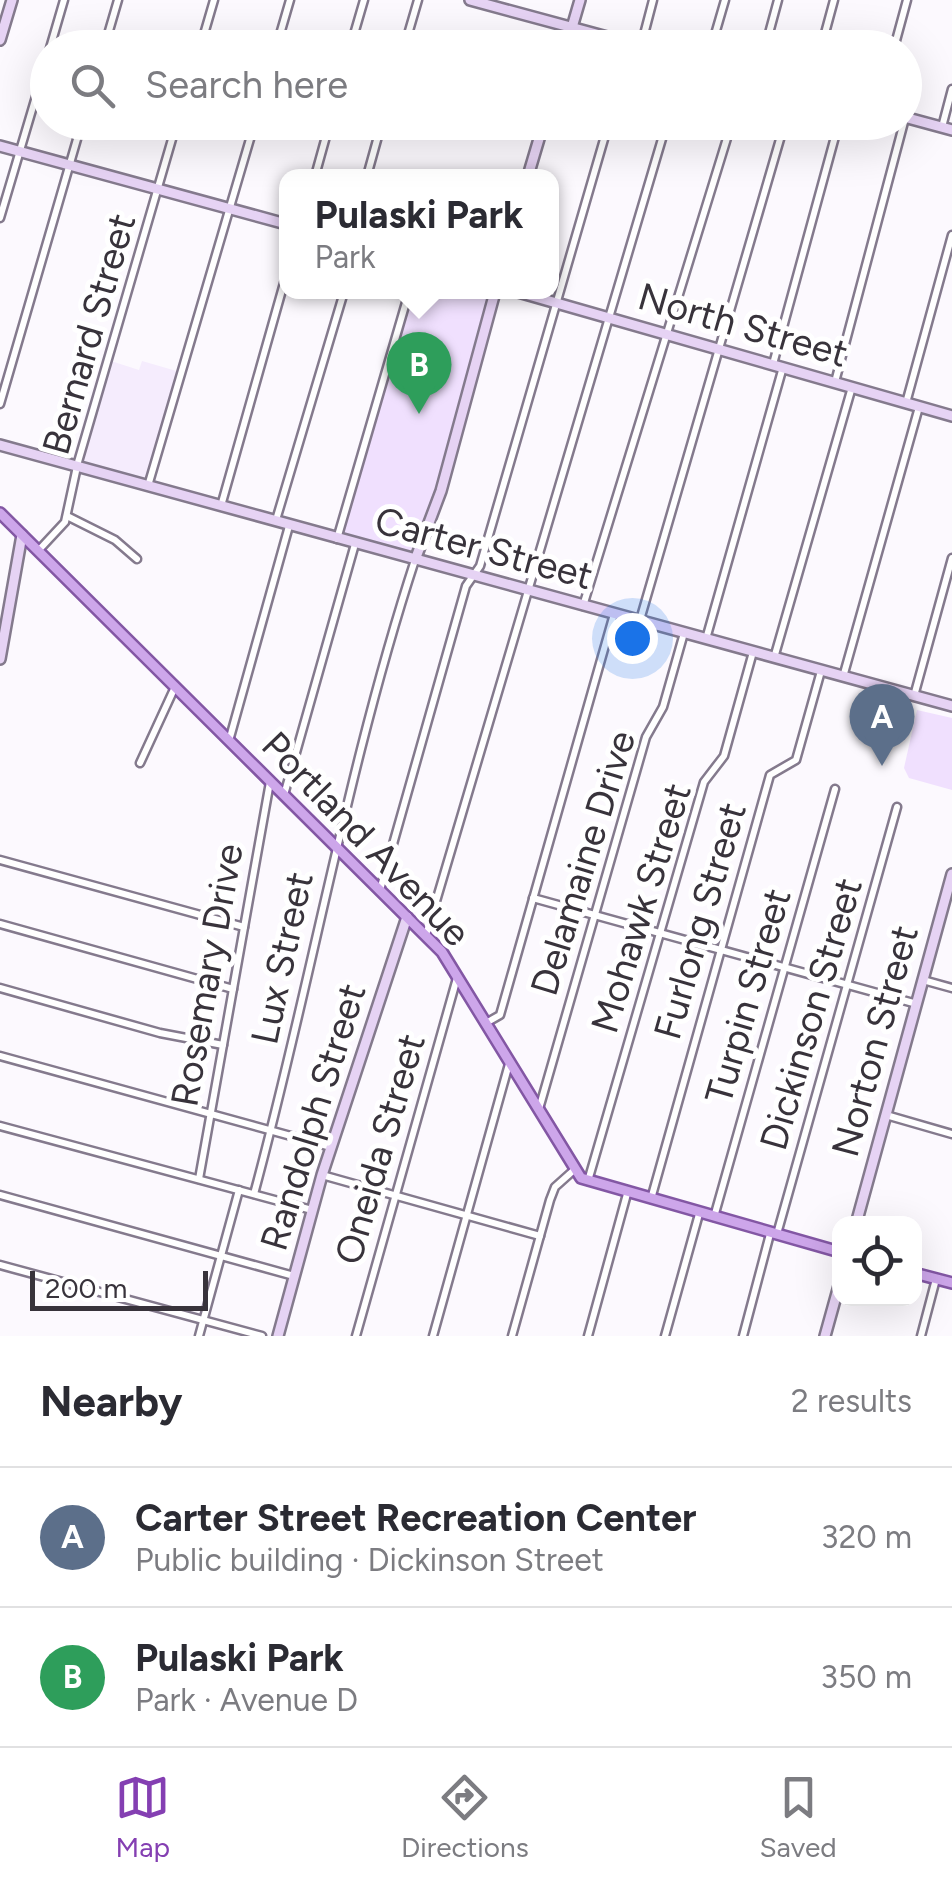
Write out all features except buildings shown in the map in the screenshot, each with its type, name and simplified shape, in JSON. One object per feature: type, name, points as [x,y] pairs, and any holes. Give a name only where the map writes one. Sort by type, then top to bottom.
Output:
[{"type":"main road","name":"Portland Avenue","points":[[0,513],[426,935],[457,976],[574,1170],[588,1182],[832,1250]]},
{"type":"main road","points":[[922,1275],[952,1283]]},
{"type":"street","points":[[0,40],[12,0]]},
{"type":"street","points":[[55,30],[64,0]]},
{"type":"street","points":[[109,30],[118,0]]},
{"type":"street","points":[[205,30],[214,0]]},
{"type":"street","points":[[281,30],[290,0]]},
{"type":"street","points":[[355,30],[364,0]]},
{"type":"street","points":[[409,30],[418,0]]},
{"type":"street","points":[[470,0],[582,30]]},
{"type":"street","points":[[571,30],[580,0]]},
{"type":"street","points":[[643,30],[653,0]]},
{"type":"street","points":[[716,30],[724,0]]},
{"type":"street","points":[[770,30],[778,0]]},
{"type":"street","points":[[826,30],[834,0]]},
{"type":"street","points":[[899,30],[907,0]]},
{"type":"street","points":[[922,124],[947,129],[952,89]]},
{"type":"street","points":[[0,218],[30,116]]},
{"type":"street","points":[[0,404],[77,140]]},
{"type":"street","name":"Bernard Street","points":[[38,551],[62,527],[67,516],[172,140]]},
{"type":"street","points":[[148,488],[250,140]]},
{"type":"street","points":[[317,169],[325,140]]},
{"type":"street","points":[[368,169],[377,140]]},
{"type":"street","points":[[530,169],[539,140]]},
{"type":"street","points":[[559,292],[603,140]]},
{"type":"street","points":[[426,935],[662,140]]},
{"type":"street","points":[[583,606],[726,140]]},
{"type":"street","points":[[640,621],[722,350],[779,140]]},
{"type":"street","points":[[706,639],[835,140]]},
{"type":"street","points":[[834,382],[900,140]]},
{"type":"street","points":[[0,146],[279,222]]},
{"type":"street","points":[[906,403],[952,234]]},
{"type":"street","points":[[220,507],[279,299]]},
{"type":"street","points":[[276,522],[342,299]]},
{"type":"street","points":[[336,538],[407,299]]},
{"type":"street","points":[[414,560],[442,491],[493,299]]},
{"type":"street","name":"North Street","points":[[545,299],[952,416]]},
{"type":"street","points":[[380,890],[557,299]]},
{"type":"street","points":[[774,658],[852,387]]},
{"type":"street","points":[[843,677],[919,407]]},
{"type":"street","name":"Carter Street","points":[[0,445],[952,706]]},
{"type":"street","points":[[67,516],[114,540],[137,559]]},
{"type":"street","points":[[229,741],[289,526]]},
{"type":"street","points":[[0,659],[22,535]]},
{"type":"street","points":[[284,794],[355,544]]},
{"type":"street","points":[[914,696],[952,558]]},
{"type":"street","name":"Lux Street","points":[[254,1194],[334,845],[414,560]]},
{"type":"street","points":[[486,1023],[500,1015],[614,614]]},
{"type":"street","name":"Delamaine Drive","points":[[538,1111],[646,737],[663,706],[684,633]]},
{"type":"street","name":"Mohawk Street","points":[[588,1182],[704,782],[724,756],[753,652]]},
{"type":"street","name":"Furlong Street","points":[[650,1200],[770,775],[796,760],[821,671]]},
{"type":"street","points":[[140,763],[175,687]]},
{"type":"street","name":"Rosemary Drive","points":[[199,1179],[270,781]]},
{"type":"street","name":"Turpin Street","points":[[714,1218],[835,789]]},
{"type":"street","name":"Dickinson Street","points":[[743,1336],[898,807]]},
{"type":"street","points":[[0,860],[244,927]]},
{"type":"street","name":"Norton Street","points":[[858,1216],[952,874]]},
{"type":"street","points":[[533,898],[916,1004]]},
{"type":"street","name":"Randolph Street","points":[[278,1336],[322,1175],[407,916]]},
{"type":"street","points":[[0,924],[233,989]]},
{"type":"street","name":"Oneida Street","points":[[356,1336],[457,976]]},
{"type":"street","points":[[923,980],[952,988]]},
{"type":"street","points":[[0,988],[160,1033],[223,1045]]},
{"type":"street","points":[[0,1056],[332,1147]]},
{"type":"street","points":[[433,1336],[509,1063]]},
{"type":"street","points":[[886,1115],[952,1134]]},
{"type":"street","points":[[0,1126],[312,1210]]},
{"type":"street","points":[[512,1336],[555,1186],[574,1170]]},
{"type":"street","points":[[322,1175],[540,1236]]},
{"type":"street","points":[[199,1336],[239,1190]]},
{"type":"street","points":[[588,1336],[627,1194]]},
{"type":"street","points":[[0,1195],[294,1276]]},
{"type":"street","points":[[666,1336],[698,1214]]},
{"type":"street","points":[[0,1265],[262,1336]]},
{"type":"street","points":[[921,1336],[936,1279]]},
{"type":"street","points":[[825,1336],[833,1306]]},
{"type":"shaded area","points":[[412,299],[491,299],[442,477],[418,539],[408,552],[342,534]]},
{"type":"shaded area","points":[[111,361],[139,370],[142,361],[180,372],[144,482],[81,463]]},
{"type":"shaded area","points":[[917,710],[952,718],[952,790],[909,778],[904,768]]},
{"type":"place","name":"Pulaski Park","points":[[419,414]]},
{"type":"place","name":"Carter Street Recreation Center","points":[[882,766]]}]
